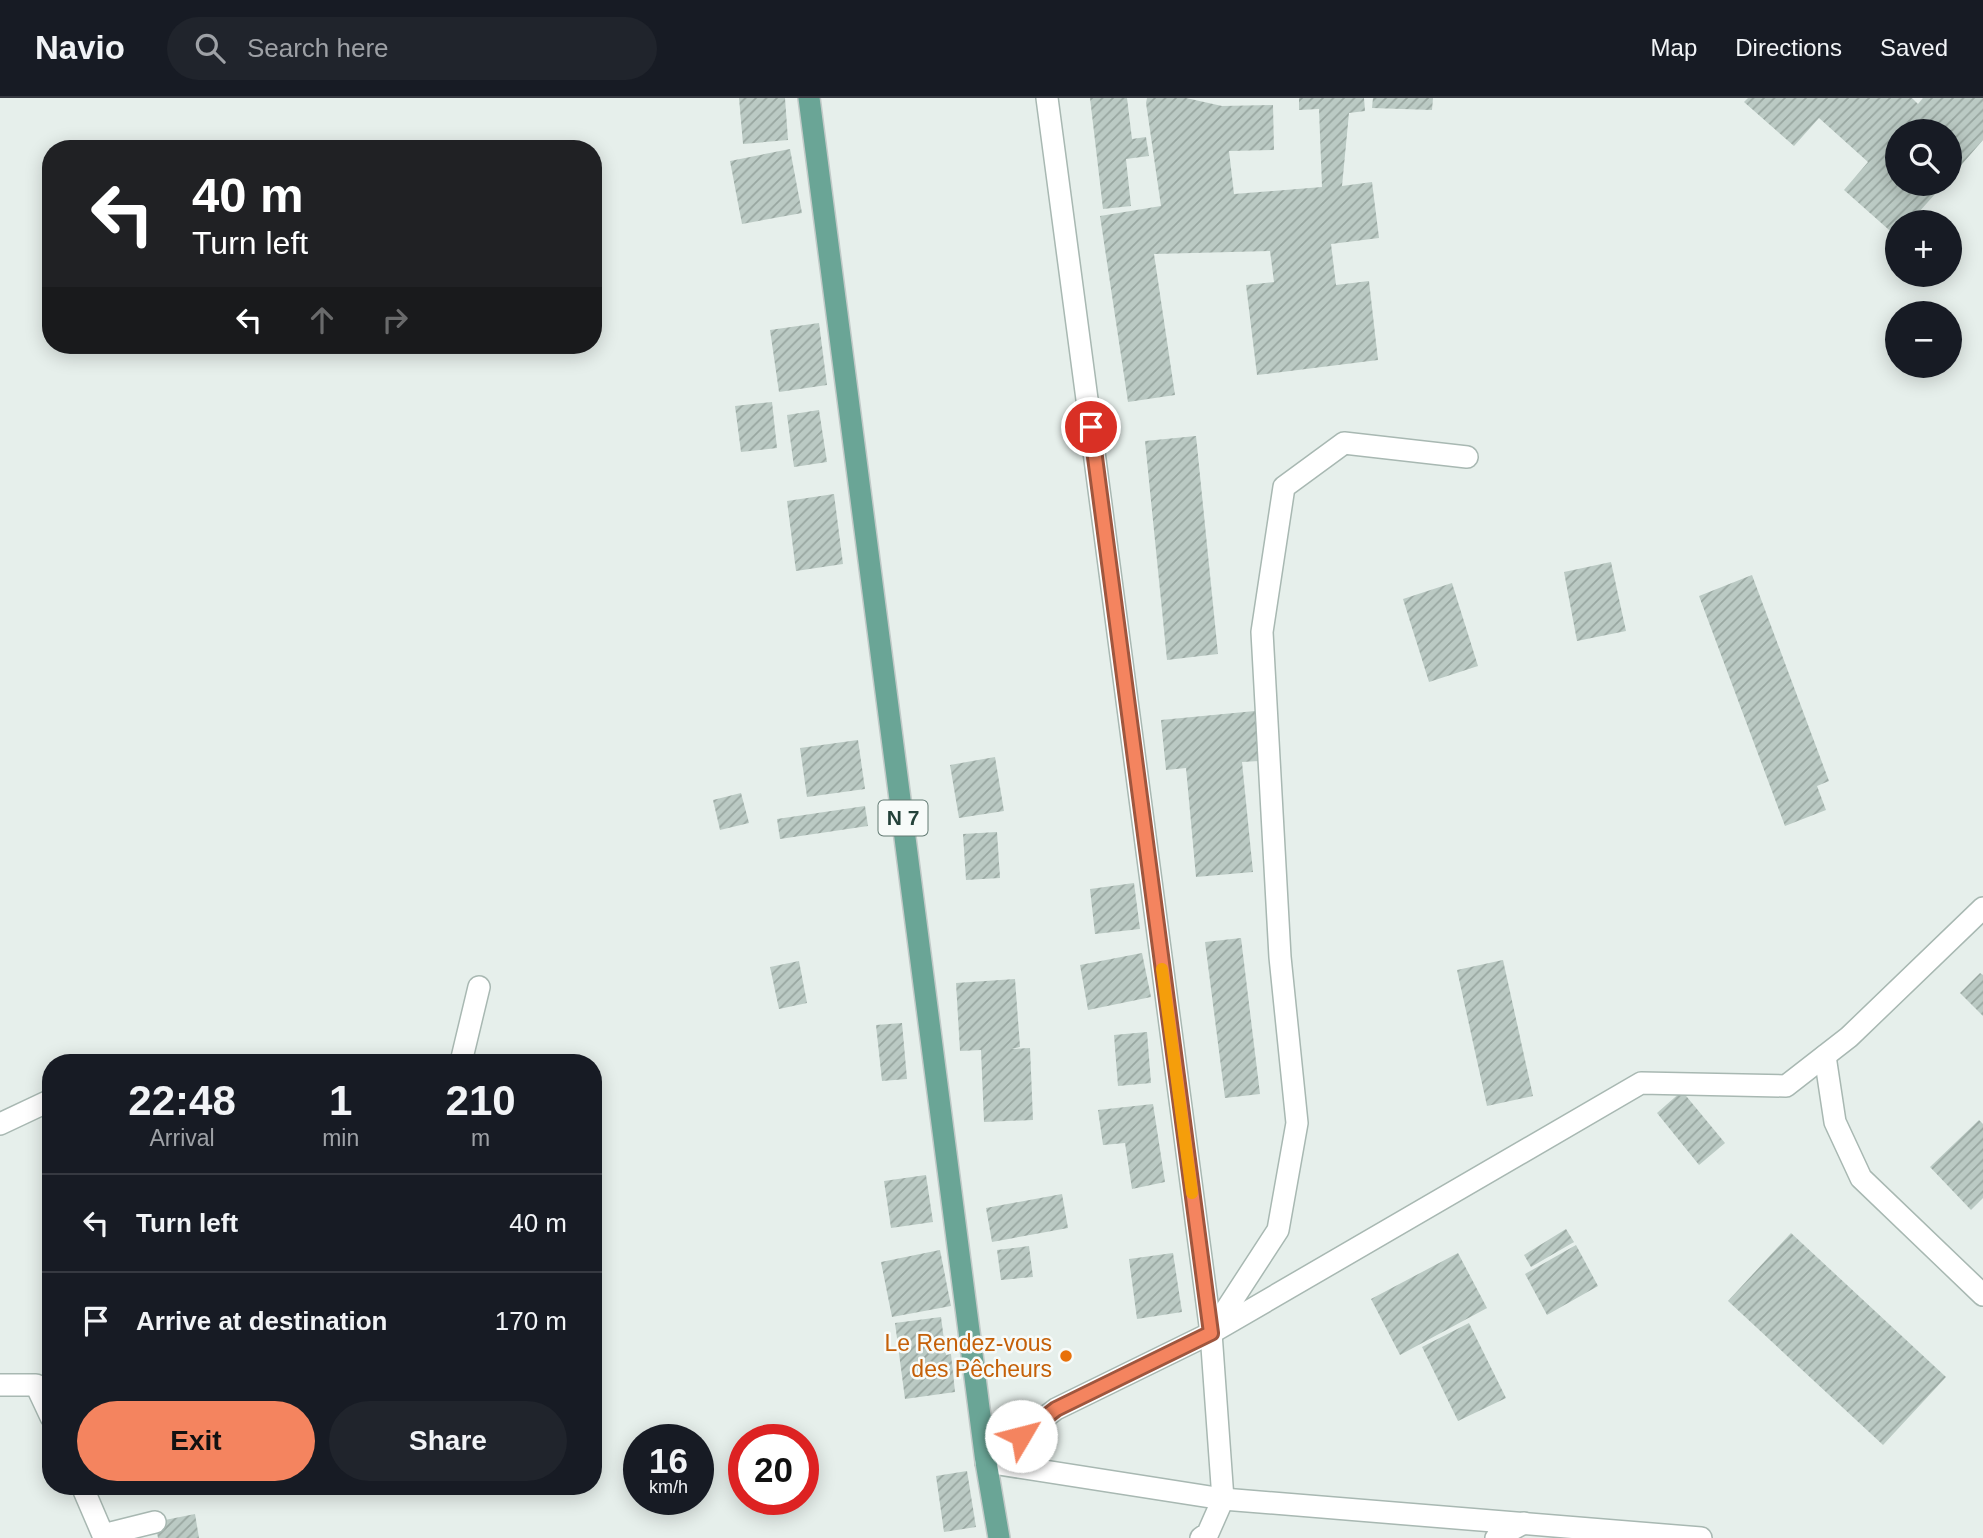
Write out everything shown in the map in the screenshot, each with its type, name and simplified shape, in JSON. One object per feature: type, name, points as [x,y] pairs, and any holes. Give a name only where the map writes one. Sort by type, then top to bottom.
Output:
[{"type":"main road","name":"N 7","points":[[809,98],[986,1462],[999,1538]]},
{"type":"street","points":[[1047,98],[1211,1333],[1223,1499],[1208,1533],[1201,1538]]},
{"type":"street","points":[[1211,1333],[1278,1230],[1297,1123],[1280,957],[1262,632],[1284,486],[1344,443],[1467,457]]},
{"type":"street","points":[[986,1462],[1056,1409],[1211,1333],[1641,1083],[1786,1086],[1849,1037],[1983,908]]},
{"type":"street","points":[[463,1054],[479,987]]},
{"type":"street","points":[[1825,1056],[1835,1122],[1861,1178],[1983,1295]]},
{"type":"street","points":[[0,1124],[42,1104]]},
{"type":"street","points":[[0,1385],[36,1385],[42,1398]]},
{"type":"street","points":[[986,1462],[1223,1499],[1701,1538]]},
{"type":"street","points":[[86,1495],[103,1535],[155,1522]]},
{"type":"street","points":[[1496,1538],[1524,1523]]},
{"type":"building","points":[[739,98],[785,98],[788,140],[743,144]]},
{"type":"building","points":[[1090,98],[1127,98],[1132,139],[1146,137],[1149,156],[1126,159],[1131,206],[1103,209]]},
{"type":"building","points":[[1147,98],[1186,98],[1222,106],[1273,105],[1274,150],[1229,151],[1234,194],[1322,187],[1319,109],[1299,110],[1299,98],[1364,98],[1365,111],[1349,113],[1342,186],[1372,182],[1379,238],[1331,244],[1336,285],[1369,281],[1378,360],[1257,375],[1246,285],[1274,282],[1270,251],[1154,254],[1175,395],[1128,402],[1100,216],[1161,206]]},
{"type":"building","points":[[1373,98],[1433,98],[1432,110],[1372,108]]},
{"type":"building","points":[[1748,98],[1912,98],[1918,104],[1923,98],[1983,98],[1983,140],[1962,164],[1962,119],[1885,119],[1885,196],[1933,196],[1921,210],[1885,210],[1885,226],[1844,190],[1868,162],[1819,118],[1794,146],[1744,102]]},
{"type":"building","points":[[790,149],[802,213],[742,224],[730,161]]},
{"type":"building","points":[[819,323],[827,385],[779,392],[770,330]]},
{"type":"building","points":[[772,402],[777,448],[741,452],[735,406]]},
{"type":"building","points":[[819,410],[827,462],[794,467],[787,415]]},
{"type":"building","points":[[1196,436],[1218,654],[1167,660],[1145,441]]},
{"type":"building","points":[[834,494],[843,564],[796,571],[787,501]]},
{"type":"building","points":[[1611,562],[1626,631],[1577,641],[1564,572]]},
{"type":"building","points":[[1752,575],[1829,781],[1817,786],[1826,810],[1785,826],[1699,596]]},
{"type":"building","points":[[1452,583],[1478,666],[1429,682],[1403,599]]},
{"type":"building","points":[[1255,711],[1259,761],[1242,762],[1253,872],[1196,877],[1186,768],[1166,770],[1161,720]]},
{"type":"building","points":[[858,740],[865,789],[807,797],[800,748]]},
{"type":"building","points":[[995,757],[1004,811],[959,818],[950,765]]},
{"type":"building","points":[[741,793],[749,823],[720,830],[713,800]]},
{"type":"building","points":[[865,806],[868,826],[780,839],[777,819]]},
{"type":"building","points":[[997,832],[1000,878],[966,880],[963,834]]},
{"type":"building","points":[[1134,883],[1140,929],[1095,934],[1090,889]]},
{"type":"building","points":[[1241,938],[1260,1094],[1225,1098],[1205,942]]},
{"type":"building","points":[[1142,953],[1151,997],[1088,1010],[1080,965]]},
{"type":"building","points":[[1503,960],[1533,1096],[1487,1106],[1457,970]]},
{"type":"building","points":[[799,961],[807,1003],[779,1009],[770,967]]},
{"type":"building","points":[[1980,973],[1983,975],[1983,1016],[1960,993]]},
{"type":"building","points":[[1015,979],[1020,1047],[1011,1049],[1030,1048],[1033,1120],[984,1122],[981,1050],[960,1051],[956,983]]},
{"type":"building","points":[[902,1023],[907,1079],[882,1081],[876,1025]]},
{"type":"building","points":[[1147,1032],[1151,1083],[1118,1086],[1114,1035]]},
{"type":"building","points":[[1682,1091],[1725,1143],[1699,1165],[1657,1113]]},
{"type":"building","points":[[1153,1104],[1165,1182],[1132,1189],[1125,1143],[1103,1145],[1098,1110]]},
{"type":"building","points":[[1979,1120],[1983,1124],[1983,1198],[1971,1210],[1930,1167]]},
{"type":"building","points":[[926,1175],[933,1222],[891,1228],[884,1181]]},
{"type":"building","points":[[1062,1194],[1068,1228],[992,1242],[986,1208]]},
{"type":"building","points":[[1566,1229],[1574,1242],[1531,1267],[1524,1255]]},
{"type":"building","points":[[1791,1233],[1946,1377],[1883,1445],[1728,1301]]},
{"type":"building","points":[[1576,1245],[1598,1286],[1547,1315],[1525,1274]]},
{"type":"building","points":[[1029,1246],[1033,1277],[1001,1280],[997,1250]]},
{"type":"building","points":[[940,1250],[951,1306],[892,1317],[881,1262]]},
{"type":"building","points":[[1173,1253],[1182,1312],[1137,1319],[1129,1259]]},
{"type":"building","points":[[1458,1253],[1487,1308],[1400,1355],[1371,1299]]},
{"type":"building","points":[[941,1317],[946,1355],[951,1354],[955,1392],[905,1399],[895,1323]]},
{"type":"building","points":[[1469,1323],[1506,1398],[1458,1421],[1422,1347]]},
{"type":"building","points":[[967,1471],[976,1527],[944,1532],[936,1476]]},
{"type":"building","points":[[195,1514],[199,1538],[158,1538],[155,1522]]},
{"type":"slow traffic","points":[[1162,969],[1192,1193]]},
{"type":"place","name":"Le Rendez-vous des Pêcheurs","points":[[1066,1356]]},
{"type":"route","points":[[1021,1436],[1056,1409],[1211,1333],[1091,427]]}]
